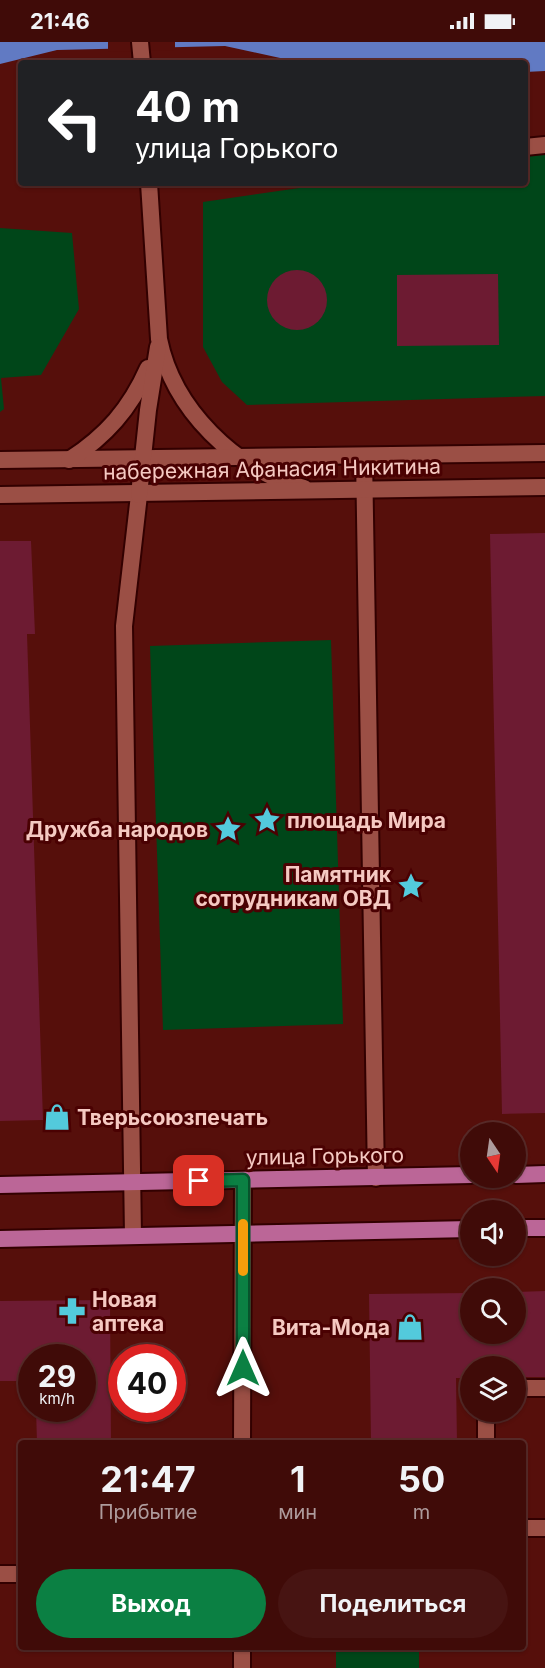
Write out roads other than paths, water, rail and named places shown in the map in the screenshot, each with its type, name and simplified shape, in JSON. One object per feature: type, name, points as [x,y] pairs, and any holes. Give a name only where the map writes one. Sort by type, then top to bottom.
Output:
[{"type":"main road","points":[[140,42],[142,60]]},
{"type":"main road","points":[[528,147],[545,145]]},
{"type":"main road","points":[[133,1236],[124,626],[159,339],[149,186]]},
{"type":"main road","points":[[159,339],[171,378],[191,411],[219,440],[288,483],[317,490]]},
{"type":"main road","points":[[68,460],[101,438],[125,411],[136,395],[159,339]]},
{"type":"main road","name":"набережная Афанасия Никитина","points":[[0,460],[545,453]]},
{"type":"main road","points":[[364,456],[376,1178]]},
{"type":"main road","name":"набережная Афанасия Никитина","points":[[0,495],[139,495],[545,487]]},
{"type":"main road","points":[[526,1175],[545,1174]]},
{"type":"main road","name":"улица Горького","points":[[0,1185],[460,1175]]},
{"type":"main road","points":[[242,1440],[243,1180]]},
{"type":"main road","points":[[526,1228],[545,1228]]},
{"type":"main road","points":[[0,1239],[460,1229]]},
{"type":"main road","points":[[526,1388],[545,1388]]},
{"type":"main road","points":[[486,1422],[486,1440]]},
{"type":"main road","points":[[526,1528],[545,1528]]},
{"type":"main road","points":[[0,1574],[18,1574]]},
{"type":"main road","points":[[242,1650],[242,1668]]},
{"type":"water","points":[[0,42],[545,42],[545,71],[528,72],[528,60],[289,60],[225,46],[57,50],[0,64]]},
{"type":"place","name":"площадь Мира","points":[[267,820]]},
{"type":"place","name":"Дружба народов","points":[[228,829]]},
{"type":"place","name":"Памятник сотрудникам ОВД","points":[[411,886]]},
{"type":"place","name":"Тверьсоюзпечать","points":[[57,1117]]},
{"type":"place","name":"Новая аптека","points":[[72,1311]]},
{"type":"place","name":"Вита-Мода","points":[[410,1327]]}]
